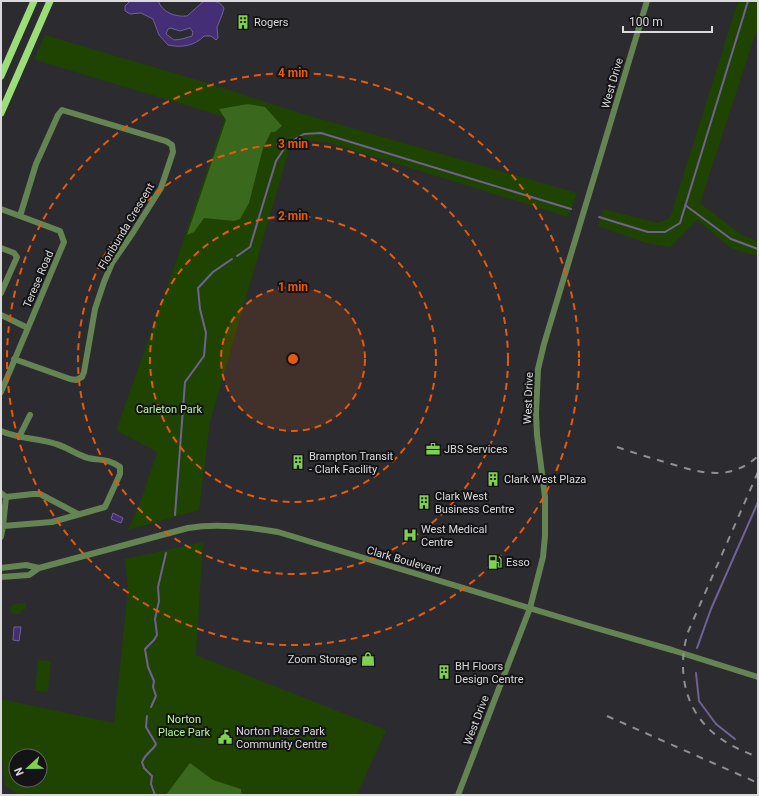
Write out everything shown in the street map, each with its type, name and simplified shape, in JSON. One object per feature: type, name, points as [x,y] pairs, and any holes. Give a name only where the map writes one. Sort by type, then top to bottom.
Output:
[{"type":"main road","points":[[1,76],[34,1]]},
{"type":"main road","points":[[1,113],[50,1]]},
{"type":"street","name":"West Drive","points":[[458,795],[530,608],[539,575],[545,536],[546,497],[537,435],[536,413],[538,369],[544,344],[647,1]]},
{"type":"street","name":"Floribunda Crescent","points":[[14,359],[70,379],[76,380],[82,377],[95,309],[104,282],[112,262],[132,234],[161,188],[173,152],[172,146],[166,140],[62,110],[36,164],[20,216]]},
{"type":"street","name":"Terese Road","points":[[1,209],[60,231],[64,242],[1,392]]},
{"type":"street","points":[[1,248],[14,253],[17,257],[1,293]]},
{"type":"street","points":[[1,315],[28,328]]},
{"type":"street","points":[[19,437],[30,415]]},
{"type":"street","points":[[1,431],[10,435],[55,444],[88,458],[101,459],[114,463],[120,467],[120,474],[105,507],[52,522],[3,526]]},
{"type":"street","points":[[1,537],[3,526],[3,495],[40,494],[78,514]]},
{"type":"street","name":"Clark Boulevard","points":[[1,577],[28,575],[39,568],[188,528],[228,526],[278,532],[758,677]]},
{"type":"street","name":"Clark Boulevard","points":[[1,568],[26,565],[39,568]]},
{"type":"green space","points":[[738,1],[758,1],[758,26],[700,203],[742,235],[758,241],[758,256],[732,249],[697,220],[670,247],[646,243],[598,226],[603,209],[658,223],[670,218]]},
{"type":"green space","name":"Carleton Park","points":[[45,35],[204,82],[300,113],[577,193],[568,217],[327,142],[301,141],[289,150],[210,422],[199,510],[128,530],[142,497],[157,452],[116,430],[166,291],[225,117],[34,59]]},
{"type":"green space","points":[[248,104],[265,107],[282,126],[275,132],[271,132],[263,148],[249,203],[240,219],[234,221],[204,218],[194,232],[187,235],[226,120],[219,109]]},
{"type":"green space","name":"Norton Place Park","points":[[203,542],[196,655],[386,730],[357,795],[20,795],[8,788],[48,788],[48,748],[8,748],[8,788],[5,786],[1,748],[1,699],[114,723],[128,590],[125,559]]},
{"type":"green space","points":[[26,603],[26,609],[22,609],[20,614],[13,614],[10,610],[12,605]]},
{"type":"green space","points":[[38,660],[51,661],[48,692],[35,691]]},
{"type":"green space","points":[[190,763],[213,780],[241,789],[241,795],[166,795]]},
{"type":"shaded area","points":[[130,1],[158,1],[166,11],[174,15],[183,16],[187,16],[204,1],[218,2],[224,8],[217,27],[218,38],[216,40],[211,36],[204,36],[192,44],[178,46],[168,45],[159,35],[153,19],[141,13],[130,14],[125,11],[125,6]],"holes":[[[171,28],[180,31],[190,28],[193,32],[192,36],[174,40],[166,34],[168,29]]]},
{"type":"shaded area","points":[[113,513],[123,518],[121,523],[111,519]]},
{"type":"shaded area","points":[[14,627],[21,627],[19,641],[13,640]]},
{"type":"waterway","points":[[599,217],[648,232],[665,232],[680,223],[748,1]]},
{"type":"waterway","points":[[237,256],[250,247],[276,161],[288,143],[304,134],[321,133],[571,209]]},
{"type":"waterway","points":[[685,205],[731,239],[758,249]]},
{"type":"waterway","points":[[175,515],[185,382],[204,356],[206,333],[200,309],[198,288],[213,272],[232,259]]},
{"type":"waterway","points":[[697,648],[711,609],[758,502]]},
{"type":"waterway","points":[[151,707],[156,696],[153,687],[154,681],[148,667],[145,649],[157,635],[155,619],[159,601],[158,587],[166,553]]},
{"type":"waterway","points":[[696,673],[699,701],[716,724],[735,739]]},
{"type":"waterway","points":[[147,716],[146,727],[156,744],[145,756],[142,762],[144,768],[152,776],[151,784],[155,795]]},
{"type":"railway","points":[[617,447],[680,467],[715,473],[737,469],[758,456]]},
{"type":"railway","points":[[758,472],[688,632],[684,647],[683,662],[686,691],[691,704],[699,717],[708,728],[720,738],[739,749],[758,757]]},
{"type":"railway","points":[[607,716],[758,783]]},
{"type":"place","name":"Rogers","points":[[243,22]]},
{"type":"place","name":"JBS Services","points":[[433,449]]},
{"type":"place","name":"Brampton Transit - Clark Facility","points":[[298,462]]},
{"type":"place","name":"Clark West Plaza","points":[[493,479]]},
{"type":"place","name":"Clark West Business Centre","points":[[424,502]]},
{"type":"place","name":"West Medical Centre","points":[[410,535]]},
{"type":"place","name":"Esso","points":[[495,562]]},
{"type":"place","name":"Zoom Storage","points":[[368,659]]},
{"type":"place","name":"BH Floors Design Centre","points":[[444,672]]},
{"type":"place","name":"Norton Place Park Community Centre","points":[[225,737]]}]
